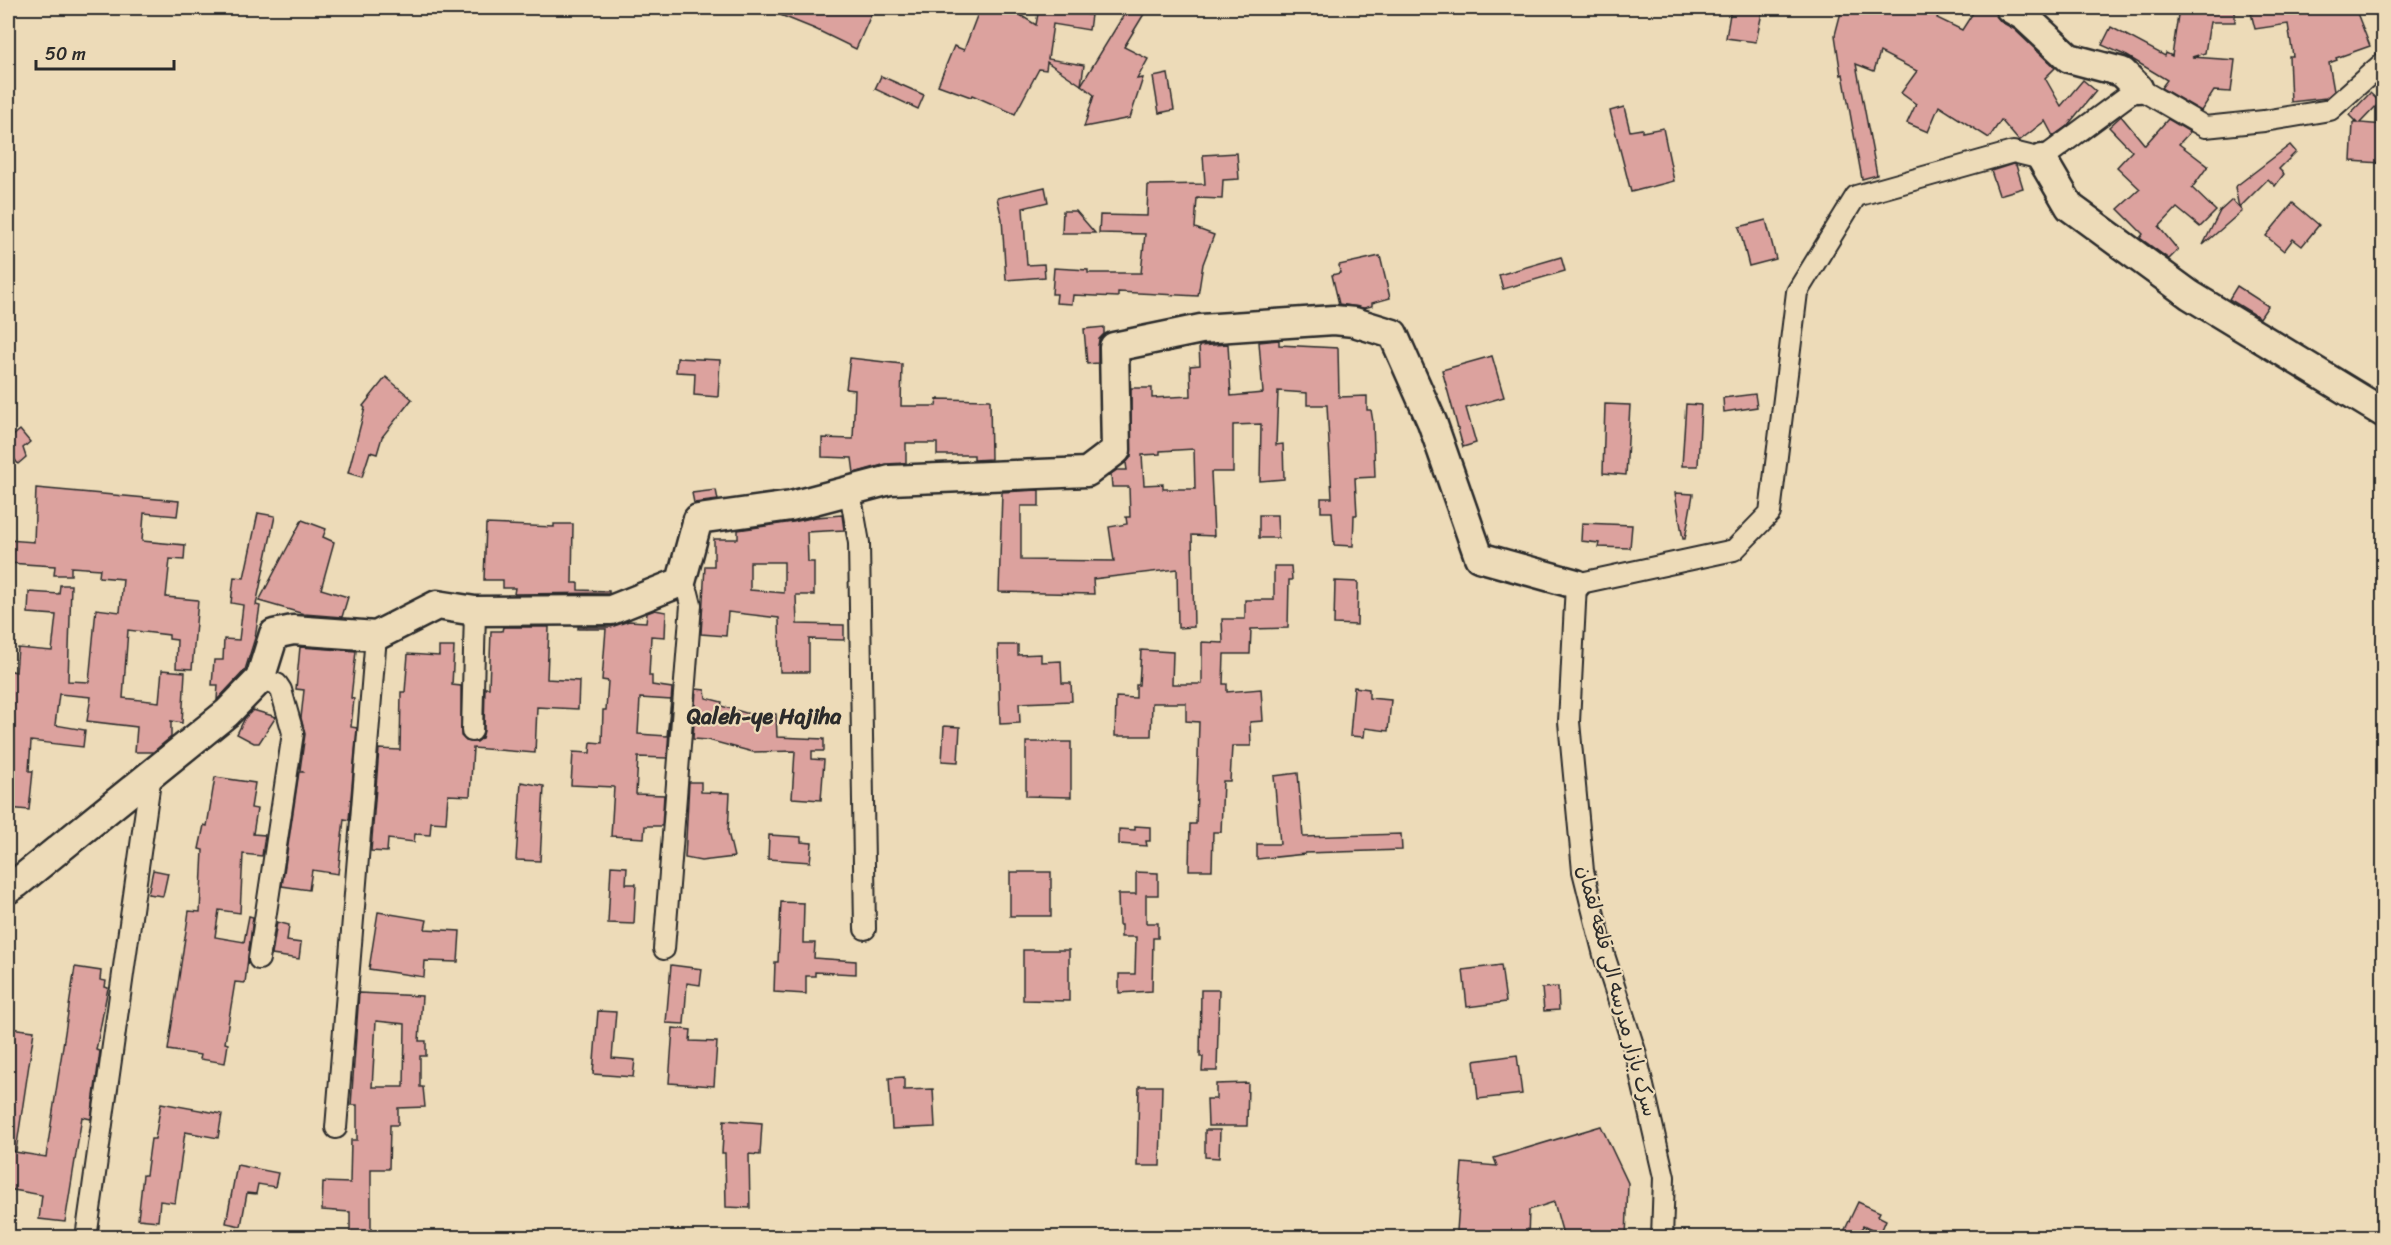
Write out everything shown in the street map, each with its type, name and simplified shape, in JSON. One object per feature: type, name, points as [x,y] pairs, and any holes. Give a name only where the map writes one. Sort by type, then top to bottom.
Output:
[{"type":"street","points":[[2010,8],[2024,16],[2069,58],[2122,72],[2138,88],[2205,127],[2330,110],[2384,62]]},
{"type":"street","points":[[2042,159],[2138,88]]},
{"type":"street","points":[[664,949],[691,605],[688,593],[681,582],[698,519],[791,506],[890,480],[1087,472],[1116,450],[1114,347],[1201,329],[1334,320],[1354,322],[1392,334],[1432,422],[1479,557],[1576,584],[1734,550],[1770,513],[1797,292],[1856,196],[2013,152],[2042,159],[2070,207],[2190,295],[2384,413]]},
{"type":"street","points":[[850,492],[859,543],[864,929]]},
{"type":"street","points":[[8,889],[227,713],[260,679],[274,634],[293,630],[376,636],[437,606],[475,611],[611,610],[681,582]]},
{"type":"street","name":"سرک بازار مدرسه الی قلعه لقمان","points":[[1576,584],[1569,722],[1583,871],[1604,956],[1635,1051],[1664,1177],[1660,1236]]},
{"type":"street","points":[[472,731],[475,611]]},
{"type":"street","points":[[336,1128],[376,636]]},
{"type":"street","points":[[260,679],[277,684],[281,690],[293,733],[260,959]]},
{"type":"street","points":[[86,1238],[151,774]]},
{"type":"building","points":[[763,8],[874,8],[856,49]]},
{"type":"building","points":[[980,8],[1000,12],[1003,8],[1009,8],[1036,25],[1039,8],[1091,15],[1089,30],[1053,24],[1048,59],[1084,65],[1081,85],[1047,62],[1046,70],[1039,69],[1015,114],[972,95],[971,97],[938,85],[954,46],[964,50]]},
{"type":"building","points":[[1128,8],[1144,14],[1124,47],[1148,59],[1137,79],[1143,78],[1130,118],[1084,127],[1094,95],[1081,85]]},
{"type":"building","points":[[1731,8],[1763,8],[1756,42],[1726,38]]},
{"type":"building","points":[[1849,8],[1942,8],[1937,18],[1962,30],[1976,8],[1994,8],[2001,22],[2014,29],[2055,68],[2045,78],[2061,106],[2083,80],[2096,91],[2067,126],[2053,136],[2045,121],[2019,141],[2001,120],[1989,138],[1939,106],[1928,132],[1907,123],[1916,104],[1901,93],[1917,71],[1880,52],[1874,71],[1856,64],[1877,175],[1862,179],[1835,35],[1841,12],[1846,13]]},
{"type":"building","points":[[2179,8],[2235,8],[2235,22],[2210,22],[2205,53],[2192,57],[2235,60],[2231,92],[2214,91],[2201,111],[2161,88],[2167,80],[2127,56],[2102,45],[2111,27],[2165,56],[2166,53],[2172,56]]},
{"type":"building","points":[[2275,8],[2355,8],[2370,46],[2336,58],[2337,60],[2329,63],[2334,91],[2326,98],[2291,102],[2289,56],[2293,56],[2288,24],[2255,29],[2251,13]]},
{"type":"building","points":[[1168,74],[1174,110],[1159,113],[1153,77]]},
{"type":"building","points":[[881,76],[924,95],[918,109],[875,89]]},
{"type":"building","points":[[2370,93],[2380,102],[2360,123],[2384,125],[2381,163],[2351,161],[2353,123],[2357,123],[2349,115]]},
{"type":"building","points":[[1624,107],[1630,131],[1642,129],[1642,132],[1663,128],[1674,181],[1631,192],[1610,111]]},
{"type":"building","points":[[2121,116],[2145,145],[2168,119],[2190,132],[2179,144],[2208,166],[2192,188],[2216,211],[2200,227],[2177,208],[2159,227],[2178,250],[2169,259],[2140,238],[2143,234],[2118,209],[2140,189],[2117,167],[2132,151],[2109,127]]},
{"type":"building","points":[[2290,145],[2296,152],[2279,169],[2284,174],[2275,186],[2268,179],[2239,208],[2235,187]]},
{"type":"building","points":[[1237,153],[1239,179],[1223,180],[1222,199],[1197,198],[1195,228],[1214,235],[1203,264],[1198,296],[1118,292],[1118,297],[1073,295],[1072,304],[1056,303],[1057,294],[1052,294],[1054,268],[1088,270],[1088,273],[1141,273],[1145,234],[1099,233],[1100,215],[1147,216],[1148,185],[1205,184],[1203,155]]},
{"type":"building","points":[[2016,165],[2023,188],[1999,195],[1991,171]]},
{"type":"building","points":[[1045,187],[1048,202],[1023,208],[1027,265],[1044,264],[1045,277],[1006,280],[1002,219],[997,198]]},
{"type":"building","points":[[2232,200],[2242,211],[2203,245],[2220,211]]},
{"type":"building","points":[[2293,203],[2319,225],[2302,246],[2293,239],[2284,251],[2266,236]]},
{"type":"building","points":[[1063,211],[1076,211],[1095,233],[1062,233]]},
{"type":"building","points":[[1766,220],[1776,259],[1749,266],[1739,227]]},
{"type":"building","points":[[1380,256],[1390,298],[1364,308],[1339,304],[1332,275],[1340,273],[1339,265]]},
{"type":"building","points":[[1561,257],[1565,271],[1503,289],[1499,275]]},
{"type":"building","points":[[2237,286],[2268,306],[2260,318],[2229,299]]},
{"type":"building","points":[[1104,327],[1104,334],[1099,339],[1098,363],[1087,364],[1084,329]]},
{"type":"building","points":[[1279,340],[1279,345],[1338,348],[1339,397],[1367,396],[1367,410],[1371,410],[1373,422],[1375,477],[1355,478],[1357,515],[1354,515],[1353,546],[1334,545],[1332,512],[1321,512],[1321,498],[1332,498],[1327,405],[1307,405],[1307,393],[1278,391],[1276,445],[1283,444],[1284,479],[1260,481],[1261,424],[1233,425],[1233,472],[1211,472],[1214,536],[1192,535],[1194,627],[1178,628],[1177,569],[1093,579],[1094,594],[999,592],[1002,492],[1039,490],[1039,506],[1021,506],[1021,560],[1114,561],[1109,527],[1127,524],[1126,517],[1130,517],[1129,487],[1112,487],[1111,474],[1117,470],[1127,470],[1126,463],[1131,457],[1131,388],[1152,388],[1152,398],[1191,396],[1190,366],[1200,365],[1199,346],[1228,344],[1231,396],[1263,393],[1259,342]],"holes":[[[1194,449],[1195,489],[1163,489],[1163,484],[1144,485],[1142,455],[1160,454],[1160,451]]]},
{"type":"building","points":[[1492,356],[1504,397],[1466,408],[1476,443],[1463,447],[1442,370]]},
{"type":"building","points":[[677,358],[720,360],[718,397],[694,395],[695,373],[676,372]]},
{"type":"building","points":[[850,358],[902,364],[901,406],[936,406],[937,399],[990,400],[991,459],[974,460],[974,455],[937,455],[937,443],[906,443],[906,463],[886,464],[854,473],[852,458],[822,457],[822,438],[853,439],[855,390],[846,389]]},
{"type":"building","points":[[386,377],[412,399],[382,437],[377,454],[370,452],[362,477],[348,473],[365,408],[363,406]]},
{"type":"building","points":[[1755,394],[1757,407],[1724,412],[1723,398]]},
{"type":"building","points":[[1605,404],[1630,405],[1626,475],[1603,473]]},
{"type":"building","points":[[1686,404],[1701,405],[1698,466],[1682,466]]},
{"type":"building","points":[[8,430],[13,436],[20,430],[30,442],[23,448],[26,457],[18,464],[13,457],[8,462]]},
{"type":"building","points":[[36,488],[179,501],[177,516],[144,513],[142,541],[185,545],[184,560],[170,559],[166,597],[198,600],[192,669],[176,668],[177,640],[169,639],[169,635],[128,630],[123,698],[159,702],[162,670],[185,672],[182,723],[171,721],[171,737],[153,752],[135,752],[137,727],[87,721],[91,697],[59,694],[55,725],[85,730],[83,747],[31,741],[29,771],[33,771],[29,810],[8,808],[8,670],[16,672],[18,648],[52,651],[56,615],[28,613],[29,592],[59,594],[60,585],[71,585],[68,681],[89,682],[96,609],[120,612],[123,579],[99,577],[100,569],[71,567],[71,575],[54,575],[55,566],[8,563],[8,540],[34,542]]},
{"type":"building","points":[[716,490],[718,500],[694,503],[692,493]]},
{"type":"building","points":[[1675,493],[1693,494],[1685,539],[1683,539]]},
{"type":"building","points":[[258,513],[275,516],[256,605],[260,606],[255,638],[245,670],[217,700],[218,685],[212,685],[214,660],[223,660],[224,639],[239,640],[243,605],[231,603],[234,577],[244,578]]},
{"type":"building","points":[[842,515],[844,530],[807,532],[808,562],[814,562],[814,595],[796,595],[797,624],[844,625],[844,640],[809,639],[809,672],[780,672],[779,618],[728,612],[726,636],[701,634],[705,566],[714,566],[714,539],[738,539],[738,530]],"holes":[[[750,562],[784,562],[784,593],[750,590]]]},
{"type":"building","points":[[1259,515],[1277,515],[1278,538],[1259,538]]},
{"type":"building","points":[[302,520],[326,529],[323,537],[334,542],[321,589],[348,597],[342,617],[304,614],[259,601]]},
{"type":"building","points":[[1582,523],[1632,525],[1630,548],[1598,547],[1599,543],[1581,541]]},
{"type":"building","points":[[486,524],[554,527],[554,524],[573,524],[572,583],[578,583],[578,590],[609,591],[609,593],[514,594],[515,588],[503,588],[503,580],[484,580]]},
{"type":"building","points":[[1274,566],[1291,566],[1288,628],[1251,629],[1250,654],[1224,654],[1223,684],[1227,684],[1227,692],[1261,689],[1263,721],[1250,722],[1251,746],[1232,746],[1230,781],[1223,781],[1221,832],[1213,832],[1212,870],[1189,870],[1190,824],[1196,824],[1199,722],[1186,721],[1186,703],[1152,703],[1151,736],[1115,736],[1116,697],[1136,698],[1141,650],[1173,652],[1172,684],[1202,684],[1202,642],[1223,643],[1222,619],[1245,619],[1245,600],[1274,600]]},
{"type":"building","points":[[1335,581],[1358,582],[1357,625],[1334,624]]},
{"type":"building","points":[[655,610],[666,612],[665,637],[651,636],[649,676],[652,676],[652,685],[672,688],[667,758],[638,757],[636,794],[664,795],[662,826],[645,826],[644,838],[611,836],[614,787],[571,785],[573,752],[590,753],[591,742],[602,743],[603,710],[606,710],[608,681],[602,680],[606,629],[578,629],[578,627],[611,627],[629,621],[646,622],[647,613]],"holes":[[[640,698],[671,700],[667,736],[638,734]]]},
{"type":"building","points":[[503,627],[549,627],[547,679],[579,681],[578,709],[537,707],[535,753],[473,748],[470,796],[448,795],[446,823],[431,822],[430,835],[415,834],[414,842],[388,839],[387,852],[371,851],[379,749],[400,750],[401,692],[405,692],[408,654],[439,656],[439,647],[454,647],[452,685],[461,686],[461,736],[466,741],[477,742],[482,738],[484,731],[485,688],[489,688],[491,631],[502,631]]},
{"type":"building","points":[[998,645],[1018,645],[1018,655],[1041,654],[1041,662],[1061,661],[1062,683],[1071,683],[1072,701],[1019,703],[1020,723],[1000,724]]},
{"type":"building","points":[[300,647],[356,651],[351,698],[354,699],[351,727],[357,728],[349,820],[344,819],[338,874],[312,870],[309,890],[282,886],[299,772],[303,772],[300,770],[305,734],[301,718],[304,690],[296,689]]},
{"type":"building","points":[[1354,687],[1369,689],[1369,698],[1391,700],[1388,731],[1365,728],[1364,737],[1350,736]]},
{"type":"building","points":[[696,689],[705,690],[706,698],[722,702],[721,706],[753,715],[776,714],[777,737],[824,739],[824,751],[812,751],[812,759],[824,760],[821,800],[792,798],[795,751],[753,752],[708,740],[693,739]]},
{"type":"building","points":[[253,710],[276,717],[259,743],[254,743],[237,734],[245,718]]},
{"type":"building","points":[[944,726],[960,727],[958,762],[942,761]]},
{"type":"building","points":[[1026,742],[1071,742],[1071,797],[1026,796]]},
{"type":"building","points":[[1298,773],[1303,837],[1401,834],[1402,850],[1305,853],[1257,859],[1257,844],[1280,844],[1274,776]]},
{"type":"building","points":[[215,777],[255,783],[251,808],[257,809],[253,834],[265,835],[262,856],[243,854],[240,913],[219,910],[215,937],[244,942],[249,916],[253,917],[245,983],[235,982],[225,1043],[228,1044],[225,1063],[200,1059],[201,1055],[168,1050],[189,911],[200,912],[203,850],[199,849],[204,825],[207,826]]},
{"type":"building","points":[[521,782],[544,786],[540,861],[516,860]]},
{"type":"building","points":[[689,782],[701,782],[701,792],[730,793],[728,832],[734,857],[701,861],[685,858]]},
{"type":"building","points":[[1135,826],[1150,827],[1150,841],[1146,841],[1147,846],[1119,844],[1119,829],[1135,830]]},
{"type":"building","points":[[769,835],[801,837],[801,842],[812,843],[810,862],[768,859]]},
{"type":"building","points":[[611,866],[627,867],[626,884],[636,884],[634,924],[608,923]]},
{"type":"building","points":[[153,870],[168,873],[163,896],[148,894]]},
{"type":"building","points":[[1010,872],[1051,872],[1051,916],[1010,916]]},
{"type":"building","points":[[1136,872],[1158,873],[1158,895],[1146,895],[1146,923],[1158,923],[1158,938],[1153,938],[1152,991],[1119,993],[1119,974],[1135,974],[1136,937],[1121,937],[1118,894],[1136,894]]},
{"type":"building","points":[[781,902],[804,903],[803,943],[815,943],[814,958],[856,961],[856,974],[815,972],[815,976],[806,976],[806,994],[774,992]]},
{"type":"building","points":[[378,912],[427,920],[425,929],[460,931],[458,962],[425,961],[424,977],[369,969]]},
{"type":"building","points":[[277,922],[289,925],[287,941],[301,943],[299,959],[272,955]]},
{"type":"building","points":[[1023,950],[1069,950],[1069,1001],[1023,1000]]},
{"type":"building","points":[[671,965],[702,969],[700,985],[687,983],[684,1024],[666,1023]]},
{"type":"building","points":[[1501,965],[1506,1002],[1467,1007],[1463,970]]},
{"type":"building","points":[[75,967],[101,971],[100,980],[106,981],[105,987],[108,988],[96,1050],[100,1051],[91,1119],[82,1117],[65,1222],[39,1219],[42,1195],[8,1189],[8,1151],[46,1157]]},
{"type":"building","points":[[1558,987],[1559,1010],[1544,1011],[1542,988]]},
{"type":"building","points":[[1201,990],[1219,990],[1217,1071],[1202,1071],[1203,1057],[1200,1057]]},
{"type":"building","points":[[359,993],[422,996],[419,1041],[426,1041],[426,1056],[420,1056],[420,1087],[423,1087],[425,1107],[398,1108],[398,1125],[390,1125],[389,1169],[371,1169],[371,1238],[350,1238],[350,1212],[322,1210],[323,1182],[350,1183],[351,1140],[357,1140],[357,1105],[351,1105]],"holes":[[[376,1021],[405,1024],[404,1087],[372,1087]]]},
{"type":"building","points":[[598,1011],[616,1012],[612,1058],[635,1060],[633,1077],[593,1074]]},
{"type":"building","points":[[9,1028],[34,1031],[16,1151],[8,1151]]},
{"type":"building","points":[[673,1028],[691,1030],[690,1041],[717,1042],[714,1086],[669,1083]]},
{"type":"building","points":[[1517,1055],[1522,1094],[1478,1099],[1474,1061]]},
{"type":"building","points":[[904,1077],[904,1090],[933,1089],[935,1127],[892,1129],[889,1078]]},
{"type":"building","points":[[1248,1083],[1247,1126],[1208,1126],[1207,1099],[1216,1099],[1216,1084]]},
{"type":"building","points":[[1139,1086],[1162,1086],[1160,1166],[1137,1166]]},
{"type":"building","points":[[161,1103],[222,1114],[218,1138],[185,1132],[175,1203],[160,1201],[158,1221],[138,1219],[143,1175],[146,1175],[151,1139],[155,1139]]},
{"type":"building","points":[[724,1120],[762,1123],[760,1155],[749,1154],[750,1208],[726,1207],[725,1153],[722,1153]]},
{"type":"building","points":[[1601,1126],[1628,1183],[1626,1238],[1564,1238],[1554,1202],[1529,1210],[1528,1238],[1457,1231],[1462,1163],[1497,1166],[1494,1158]]},
{"type":"building","points":[[1205,1130],[1220,1130],[1219,1158],[1205,1157]]},
{"type":"building","points":[[237,1165],[278,1173],[275,1187],[258,1184],[256,1194],[247,1193],[241,1226],[226,1223]]},
{"type":"building","points":[[1858,1202],[1880,1212],[1878,1216],[1886,1220],[1880,1234],[1863,1226],[1857,1238],[1841,1238]]},
{"type":"district","name":"Qaleh-ye Hajiha","points":[[764,716]]}]
